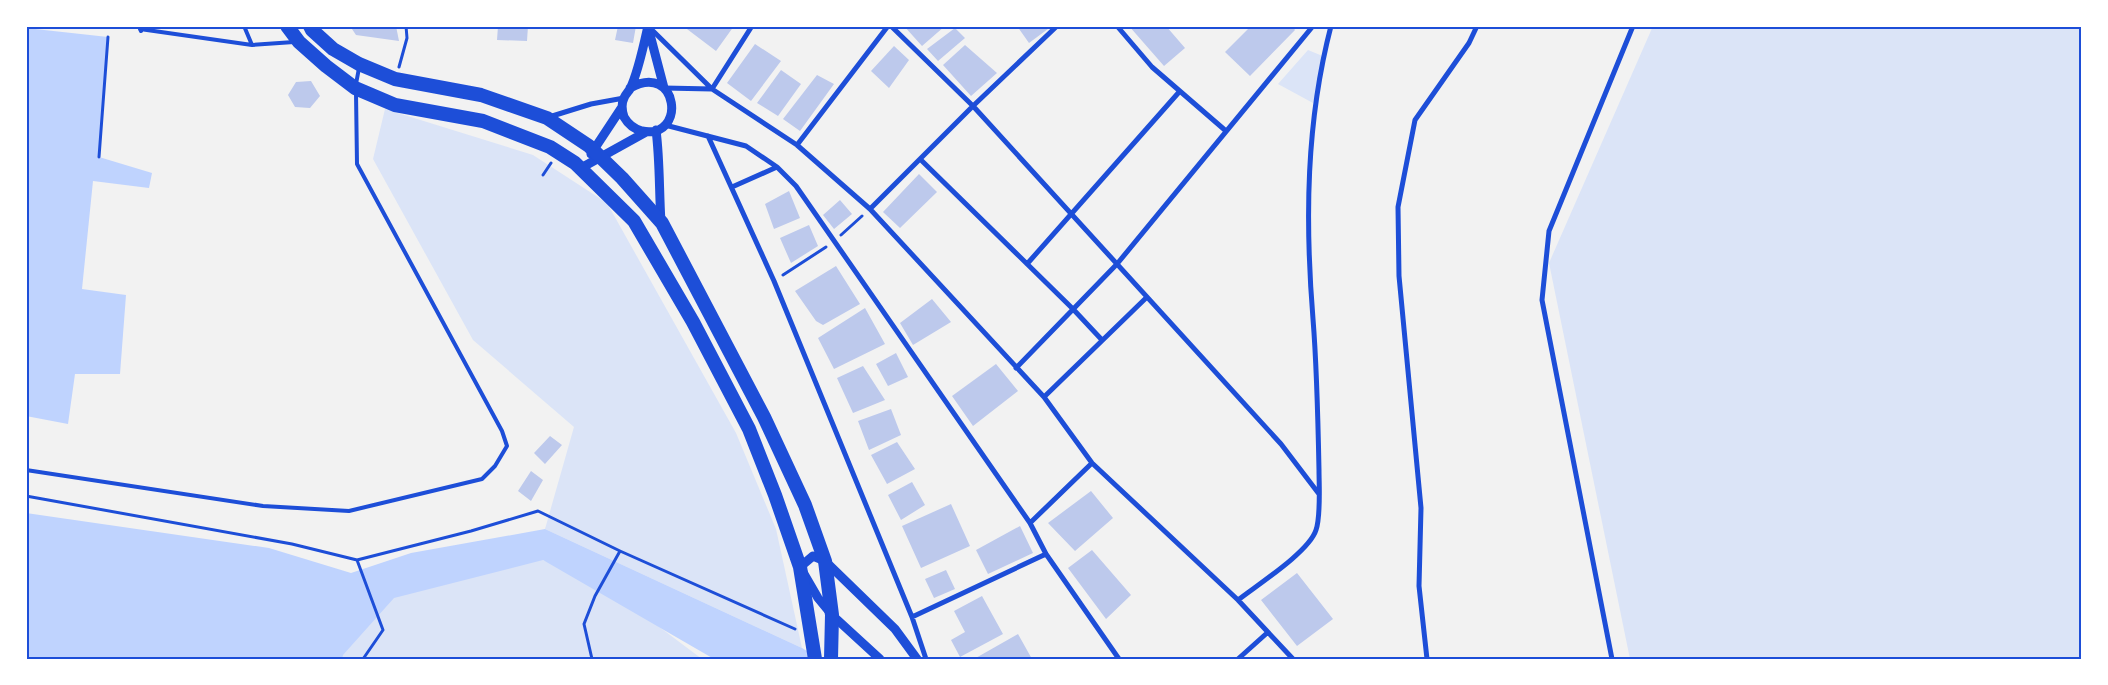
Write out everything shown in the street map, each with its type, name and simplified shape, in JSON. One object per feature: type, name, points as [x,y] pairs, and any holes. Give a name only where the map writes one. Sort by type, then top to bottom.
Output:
[{"type":"highway","points":[[287,26],[299,42],[326,66],[356,88],[395,104],[483,121],[550,147],[581,168],[634,221],[692,322],[749,429],[775,495],[800,567],[814,649]]},
{"type":"highway","points":[[310,26],[333,49],[359,64],[395,79],[481,95],[547,118],[597,153],[662,223],[764,417],[805,505],[825,561],[832,614],[831,659]]},
{"type":"street","points":[[648,26],[712,90],[797,145],[870,210],[1044,397],[1092,463],[1238,600],[1293,659]]},
{"type":"street","points":[[597,153],[665,124],[672,113],[672,99],[664,88],[648,26]]},
{"type":"street","points":[[581,168],[597,153],[623,103],[630,88],[648,26]]},
{"type":"street","points":[[712,90],[752,26]]},
{"type":"street","points":[[797,145],[890,26],[973,106],[1281,444],[1319,494]]},
{"type":"street","points":[[870,210],[973,106],[1057,26]]},
{"type":"street","points":[[1118,26],[1152,67],[1226,131]]},
{"type":"street","points":[[1016,368],[1117,264],[1313,26]]},
{"type":"street","points":[[1238,600],[1300,552],[1316,531],[1319,494],[1318,391],[1308,210],[1311,132],[1323,58],[1332,26]]},
{"type":"street","points":[[1427,659],[1419,586],[1421,508],[1399,276],[1398,208],[1415,120],[1469,43],[1477,26]]},
{"type":"street","points":[[1612,659],[1542,300],[1549,232],[1633,26]]},
{"type":"street","points":[[630,88],[641,82],[653,82],[664,88],[712,90]]},
{"type":"street","points":[[1027,264],[1180,91]]},
{"type":"street","points":[[547,118],[591,104],[623,103]]},
{"type":"street","points":[[623,103],[624,116],[630,124],[637,130],[651,131]]},
{"type":"street","points":[[665,124],[746,146],[777,167],[796,186],[1030,522],[1046,554],[1118,659]]},
{"type":"street","points":[[651,131],[659,156],[658,178],[662,223]]},
{"type":"street","points":[[708,136],[774,281],[912,617],[926,659]]},
{"type":"street","points":[[920,159],[1073,309],[1102,340]]},
{"type":"street","points":[[732,187],[777,167]]},
{"type":"street","points":[[1044,397],[1147,297]]},
{"type":"street","points":[[1030,522],[1092,463]]},
{"type":"street","points":[[912,617],[1046,554]]},
{"type":"street","points":[[880,659],[832,614],[818,598],[800,567],[813,556],[825,561],[895,629],[918,659]]},
{"type":"street","points":[[1238,659],[1266,632]]},
{"type":"lane","points":[[244,26],[252,45]]},
{"type":"lane","points":[[142,31],[140,29],[252,45],[299,42]]},
{"type":"lane","points":[[26,470],[262,506],[349,510],[482,479],[495,466],[507,446],[502,431],[357,164],[356,88],[359,64]]},
{"type":"path","points":[[395,79],[407,38],[406,26]]},
{"type":"path","points":[[99,157],[108,37]]},
{"type":"path","points":[[26,496],[292,544],[357,560],[471,531],[538,511],[814,649]]},
{"type":"path","points":[[592,659],[584,624],[595,596],[620,551]]},
{"type":"path","points":[[357,560],[383,630],[363,659]]},
{"type":"shaded area","points":[[1653,26],[2082,26],[2082,659],[1630,659],[1549,263]]},
{"type":"shaded area","points":[[1308,50],[1325,57],[1313,103],[1278,84]]},
{"type":"shaded area","points":[[385,109],[533,155],[607,203],[736,433],[776,529],[802,648],[545,529],[574,427],[473,340],[373,159]]},
{"type":"shaded area","points":[[528,554],[602,584],[702,659],[336,659],[384,584]]},
{"type":"water","points":[[26,28],[108,37],[99,157],[152,173],[149,188],[93,181],[82,289],[126,295],[120,374],[75,374],[68,424],[26,416]]},
{"type":"water","points":[[26,513],[269,548],[351,573],[411,553],[545,529],[802,648],[820,659],[714,659],[543,560],[394,598],[343,655],[342,659],[26,659]]},
{"type":"building","points":[[350,26],[396,26],[399,41],[356,35]]},
{"type":"building","points":[[498,26],[528,26],[527,41],[497,40]]},
{"type":"building","points":[[618,26],[636,26],[633,43],[615,40]]},
{"type":"building","points":[[683,26],[734,26],[716,51]]},
{"type":"building","points":[[904,26],[945,26],[922,46]]},
{"type":"building","points":[[1017,26],[1052,26],[1029,43]]},
{"type":"building","points":[[1129,26],[1166,26],[1185,48],[1164,66]]},
{"type":"building","points":[[1251,26],[1292,26],[1295,30],[1250,76],[1225,52]]},
{"type":"building","points":[[955,28],[965,38],[938,61],[927,49]]},
{"type":"building","points":[[755,44],[781,61],[751,101],[727,83]]},
{"type":"building","points":[[965,45],[997,73],[971,96],[943,65]]},
{"type":"building","points":[[894,46],[909,60],[889,88],[871,71]]},
{"type":"building","points":[[781,70],[801,84],[778,116],[757,103]]},
{"type":"building","points":[[817,75],[834,84],[800,131],[783,119]]},
{"type":"building","points":[[311,81],[320,96],[310,108],[295,107],[288,95],[296,82]]},
{"type":"building","points":[[919,174],[937,192],[900,228],[883,212]]},
{"type":"building","points":[[789,191],[800,218],[774,229],[765,204]]},
{"type":"building","points":[[840,200],[852,214],[834,229],[823,215]]},
{"type":"building","points":[[809,225],[818,246],[791,263],[780,238]]},
{"type":"building","points":[[836,266],[860,304],[823,325],[816,321],[795,291]]},
{"type":"building","points":[[932,299],[951,322],[913,345],[900,323]]},
{"type":"building","points":[[865,308],[885,344],[834,369],[818,338]]},
{"type":"building","points":[[896,353],[908,377],[888,386],[876,364]]},
{"type":"building","points":[[996,364],[1018,391],[973,426],[952,396]]},
{"type":"building","points":[[863,366],[885,400],[853,413],[837,378]]},
{"type":"building","points":[[891,409],[901,435],[869,450],[858,421]]},
{"type":"building","points":[[550,436],[562,445],[545,464],[534,453]]},
{"type":"building","points":[[897,442],[915,469],[887,484],[871,455]]},
{"type":"building","points":[[531,471],[543,480],[531,501],[518,491]]},
{"type":"building","points":[[912,482],[925,505],[901,520],[888,495]]},
{"type":"building","points":[[1091,491],[1113,518],[1075,551],[1048,523]]},
{"type":"building","points":[[951,504],[970,546],[921,568],[902,526]]},
{"type":"building","points":[[1020,526],[1033,553],[988,574],[976,550]]},
{"type":"building","points":[[1092,550],[1131,595],[1106,619],[1068,568]]},
{"type":"building","points":[[946,570],[955,589],[934,598],[925,579]]},
{"type":"building","points":[[1297,573],[1333,619],[1297,646],[1261,600]]},
{"type":"building","points":[[982,596],[1003,634],[960,657],[951,640],[965,632],[954,611]]},
{"type":"building","points":[[1018,634],[1032,659],[974,659]]}]
